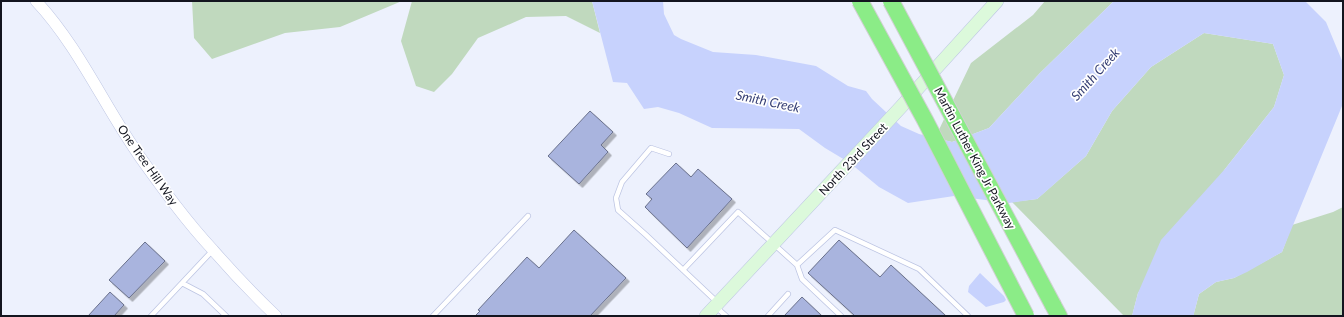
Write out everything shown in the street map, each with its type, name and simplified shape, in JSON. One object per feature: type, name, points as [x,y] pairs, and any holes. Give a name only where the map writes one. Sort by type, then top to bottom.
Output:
[{"type":"highway","points":[[860,1],[925,120],[1026,316]]},
{"type":"highway","name":"Martin Luther King Jr Parkway","points":[[891,1],[1056,310]]},
{"type":"main road","name":"North 23rd Street","points":[[713,309],[900,108],[997,1]]},
{"type":"street","name":"One Tree Hill Way","points":[[36,1],[64,34],[140,157],[182,213],[212,250],[276,316]]},
{"type":"lane","points":[[669,154],[651,148],[622,182],[616,198],[618,210],[683,270],[713,309],[726,316]]},
{"type":"lane","points":[[683,270],[738,212],[797,265],[802,279],[841,316]]},
{"type":"lane","points":[[432,316],[528,216]]},
{"type":"lane","points":[[797,265],[835,230],[919,269],[968,316]]},
{"type":"lane","points":[[151,316],[212,250]]},
{"type":"lane","points":[[182,283],[203,294],[226,316]]},
{"type":"lane","points":[[768,316],[788,294]]},
{"type":"green space","points":[[192,1],[402,1],[340,27],[285,33],[212,59],[194,38]]},
{"type":"green space","points":[[412,1],[592,1],[600,33],[566,16],[526,17],[478,38],[452,74],[434,92],[416,86],[401,41]]},
{"type":"green space","points":[[1045,1],[1114,1],[1040,73],[989,128],[952,142],[935,138],[971,63],[1033,15]]},
{"type":"green space","points":[[1204,33],[1273,44],[1284,75],[1274,107],[1225,169],[1138,293],[1132,316],[1124,316],[1012,202],[1037,199],[1086,156],[1112,111],[1151,67]]},
{"type":"green space","points":[[1343,207],[1343,316],[1194,316],[1199,294],[1216,282],[1234,278],[1282,252],[1292,225],[1333,212]]},
{"type":"water","name":"Smith Creek","points":[[592,1],[663,1],[664,14],[674,35],[681,39],[713,52],[756,55],[816,66],[848,86],[866,91],[872,99],[901,126],[919,134],[952,142],[989,128],[1040,73],[1114,1],[1305,1],[1326,22],[1343,63],[1342,106],[1282,252],[1234,278],[1216,282],[1199,294],[1194,316],[1132,316],[1138,293],[1161,240],[1225,169],[1274,107],[1284,75],[1273,44],[1204,33],[1151,67],[1112,111],[1086,156],[1037,199],[1009,203],[954,196],[908,203],[879,187],[850,163],[825,148],[799,129],[712,128],[679,113],[658,107],[644,109],[627,83],[613,82]]},
{"type":"water","points":[[980,273],[1004,296],[1006,300],[1004,302],[986,307],[968,292],[969,286]]},
{"type":"building","points":[[590,111],[613,132],[601,145],[608,152],[579,184],[548,156]]},
{"type":"building","points":[[676,163],[691,177],[698,169],[732,199],[687,248],[645,207],[652,199],[646,194]]},
{"type":"building","points":[[574,230],[626,278],[590,316],[475,316],[480,311],[478,310],[527,257],[539,268]]},
{"type":"building","points":[[839,240],[880,277],[891,265],[946,316],[855,316],[808,273]]},
{"type":"building","points":[[145,242],[165,261],[129,298],[109,280]]},
{"type":"building","points":[[110,292],[124,305],[114,316],[88,316]]},
{"type":"building","points":[[802,297],[822,316],[784,316]]}]
